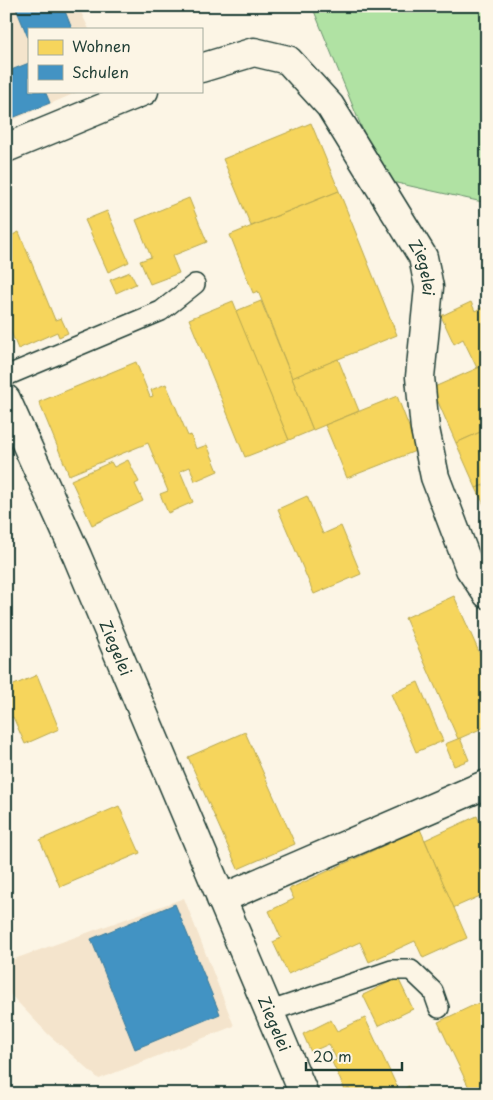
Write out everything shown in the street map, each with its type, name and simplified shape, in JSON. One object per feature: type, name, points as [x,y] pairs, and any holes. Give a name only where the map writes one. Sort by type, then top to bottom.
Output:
[{"type":"street","name":"Ziegelei","points":[[202,68],[254,52],[288,60],[330,106],[423,257],[429,287],[420,377],[425,429],[439,487],[470,569],[487,594]]},
{"type":"street","points":[[6,148],[142,92]]},
{"type":"street","name":"Ziegelei","points":[[6,399],[77,556],[304,1094]]},
{"type":"street","points":[[221,899],[487,784]]},
{"type":"lane","points":[[6,376],[161,311],[195,284]]},
{"type":"lane","points":[[268,1012],[392,970],[411,970],[433,991],[439,1008]]},
{"type":"shaded area","points":[[6,6],[78,6],[89,28],[28,28],[28,92],[78,92],[6,123]]},
{"type":"shaded area","points":[[184,898],[234,1026],[99,1079],[48,1034],[6,990],[6,962]]},
{"type":"green space","points":[[312,6],[487,6],[487,203],[383,180]]},
{"type":"building: Wohnen","points":[[311,123],[339,191],[251,226],[223,159]]},
{"type":"building: Wohnen","points":[[339,191],[397,335],[292,378],[258,291],[253,293],[230,235]]},
{"type":"building: Wohnen","points":[[189,198],[207,242],[172,256],[179,273],[150,284],[140,261],[151,257],[136,220]]},
{"type":"building: Wohnen","points":[[107,211],[129,262],[108,272],[85,220]]},
{"type":"building: Wohnen","points":[[19,232],[55,320],[61,318],[68,333],[59,337],[57,332],[18,349],[6,320],[6,238]]},
{"type":"building: Wohnen","points":[[130,272],[136,284],[116,293],[110,280]]},
{"type":"building: Wohnen","points":[[233,301],[289,440],[245,457],[189,319]]},
{"type":"building: Wohnen","points":[[261,301],[313,430],[289,440],[236,311]]},
{"type":"building: Wohnen","points":[[471,302],[475,311],[487,305],[487,364],[477,368],[463,339],[454,344],[441,316]]},
{"type":"building: Wohnen","points":[[338,359],[359,411],[313,430],[292,378]]},
{"type":"building: Wohnen","points":[[136,362],[150,397],[153,396],[151,390],[166,384],[188,436],[191,435],[196,449],[207,445],[218,471],[195,481],[190,467],[180,471],[193,502],[168,513],[160,494],[168,491],[148,443],[69,475],[39,402]]},
{"type":"building: Wohnen","points":[[487,364],[487,429],[456,443],[432,388]]},
{"type":"building: Wohnen","points":[[397,396],[418,450],[347,478],[325,425]]},
{"type":"building: Wohnen","points":[[487,429],[487,484],[476,488],[456,443]]},
{"type":"building: Wohnen","points":[[128,460],[139,482],[135,484],[143,501],[92,525],[71,480],[111,462],[114,467]]},
{"type":"building: Wohnen","points":[[487,484],[487,511],[476,488]]},
{"type":"building: Wohnen","points":[[307,496],[323,534],[341,526],[361,574],[314,594],[278,509]]},
{"type":"building: Wohnen","points":[[454,596],[487,670],[487,726],[458,739],[405,618]]},
{"type":"building: Wohnen","points":[[37,675],[59,729],[25,744],[13,717],[6,720],[6,686],[7,688]]},
{"type":"building: Wohnen","points":[[418,682],[443,741],[416,752],[391,694]]},
{"type":"building: Wohnen","points":[[245,732],[295,844],[238,869],[188,757]]},
{"type":"building: Wohnen","points":[[460,738],[469,760],[454,766],[445,744]]},
{"type":"building: Wohnen","points":[[119,806],[140,853],[60,887],[40,840]]},
{"type":"building: Wohnen","points":[[477,816],[487,839],[487,865],[482,867],[487,877],[487,893],[453,908],[425,840]]},
{"type":"building: Wohnen","points":[[420,829],[467,938],[423,958],[415,941],[369,962],[360,942],[288,974],[273,942],[281,938],[269,911],[294,899],[289,889]]},
{"type":"building: Wohnen","points":[[483,931],[487,931],[487,950],[482,949]]},
{"type":"building: Wohnen","points":[[398,978],[413,1009],[378,1026],[363,995]]},
{"type":"building: Wohnen","points":[[487,999],[487,1094],[472,1094],[438,1022]]},
{"type":"building: Wohnen","points":[[365,1018],[399,1091],[409,1086],[412,1094],[351,1094],[349,1088],[345,1090],[332,1062],[337,1060],[329,1044],[311,1052],[303,1034],[331,1020],[337,1031]]},
{"type":"building: Schulen","points":[[15,6],[63,6],[72,28],[28,28],[28,38]]},
{"type":"building: Schulen","points":[[28,63],[28,92],[45,92],[50,103],[7,120],[6,72]]},
{"type":"building: Schulen","points":[[175,904],[220,1014],[135,1049],[91,939]]}]
